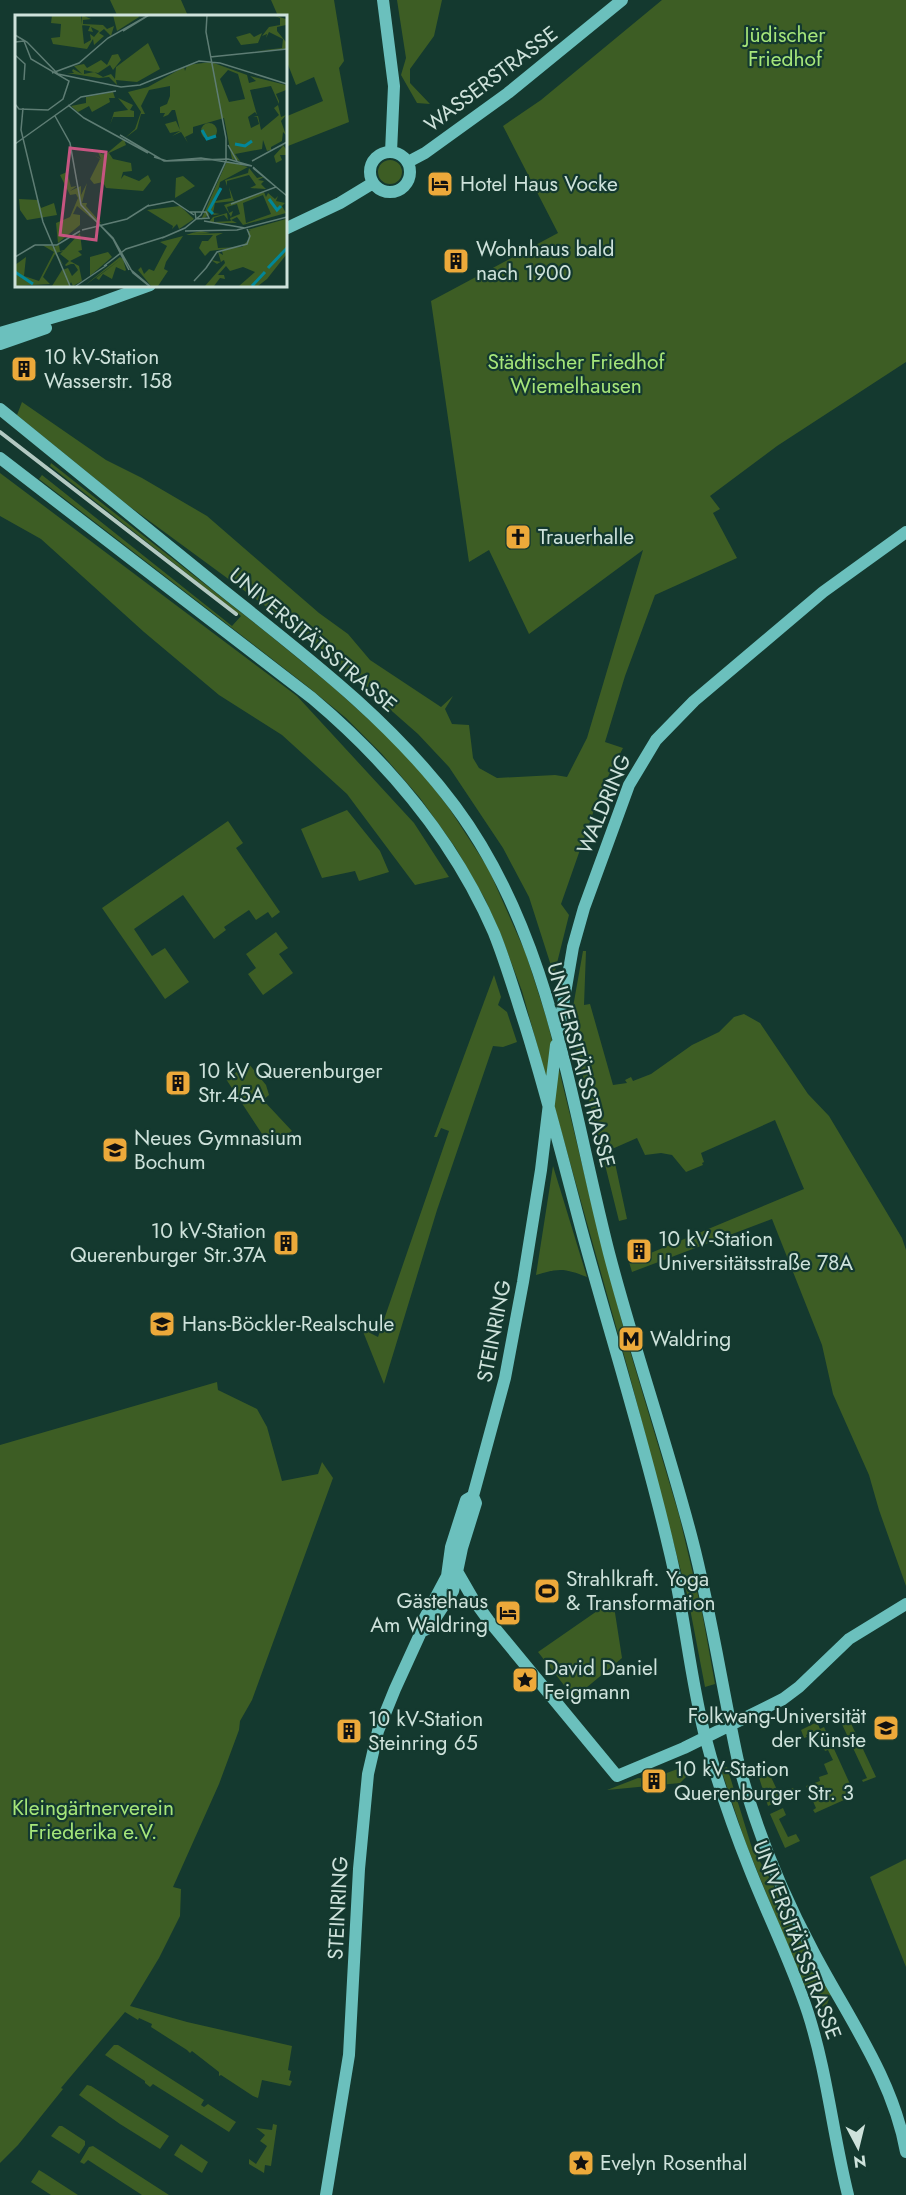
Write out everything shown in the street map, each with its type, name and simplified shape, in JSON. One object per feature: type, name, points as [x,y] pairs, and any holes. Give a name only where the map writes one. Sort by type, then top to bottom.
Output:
[{"type":"main road","points":[[383,0],[394,86],[392,152]]},
{"type":"main road","name":"WASSERSTRASSE","points":[[408,162],[425,153],[508,93],[622,0]]},
{"type":"main road","points":[[392,152],[404,157],[408,162],[410,176],[403,188],[390,193],[383,192],[373,183],[370,176],[372,162],[377,156],[392,152]]},
{"type":"main road","points":[[286,229],[340,203],[373,183]]},
{"type":"main road","points":[[0,333],[147,286]]},
{"type":"main road","points":[[0,344],[48,327],[63,314]]},
{"type":"main road","name":"UNIVERSITÄTSSTRASSE","points":[[0,409],[306,657],[377,718],[410,750],[458,810],[486,855],[510,901],[545,987],[615,1273],[693,1542],[747,1796],[791,1908],[882,2076],[901,2127],[906,2152]]},
{"type":"main road","name":"UNIVERSITÄTSSTRASSE","points":[[0,458],[312,698],[357,736],[402,785],[422,811],[447,846],[473,891],[498,944],[536,1059],[586,1247],[631,1402],[669,1550],[694,1693],[706,1737],[736,1833],[808,2013],[826,2084],[848,2195]]},
{"type":"main road","name":"WALDRING","points":[[541,1170],[562,1003],[573,947],[584,908],[621,804],[634,775],[656,740],[693,701],[823,592],[906,531]]},
{"type":"main road","name":"STEINRING","points":[[421,1632],[429,1628],[446,1603],[453,1591],[458,1573],[462,1548],[476,1503],[473,1496],[505,1378],[541,1170]]},
{"type":"main road","name":"STEINRING","points":[[326,2195],[349,2055],[359,1869],[368,1774],[378,1731],[394,1689],[421,1632],[422,1623],[447,1576],[451,1547],[466,1500],[473,1496]]},
{"type":"main road","points":[[458,1573],[489,1621],[617,1776],[706,1737],[783,1699],[799,1687],[849,1639],[906,1604]]},
{"type":"green space","points":[[110,0],[181,0],[188,15],[117,15]]},
{"type":"green space","points":[[271,0],[334,0],[344,61],[339,68],[349,122],[288,146],[286,117],[323,101],[314,77],[296,85],[286,60],[286,15],[278,15]]},
{"type":"green space","points":[[397,0],[442,0],[434,36],[410,69],[410,83],[430,104],[417,103],[401,75],[406,58]]},
{"type":"green space","points":[[662,0],[906,0],[906,362],[777,446],[710,496],[720,509],[713,513],[737,558],[655,595],[625,676],[605,742],[623,748],[601,790],[561,904],[569,915],[554,975],[529,897],[503,848],[449,767],[418,734],[310,639],[129,506],[17,415],[22,402],[106,460],[207,516],[319,613],[348,634],[370,660],[441,707],[453,696],[445,709],[452,724],[469,725],[473,758],[479,768],[497,778],[555,775],[567,777],[587,738],[643,550],[529,634],[489,550],[469,562],[431,301],[558,233],[503,126],[541,100]]},
{"type":"green space","points":[[390,160],[399,163],[402,172],[399,181],[390,184],[381,181],[378,172],[381,163]]},
{"type":"green space","points":[[51,463],[267,633],[334,688],[389,738],[425,777],[449,808],[488,868],[526,954],[547,1020],[627,1341],[679,1515],[702,1612],[715,1684],[705,1687],[688,1598],[629,1373],[522,991],[485,899],[455,847],[420,798],[382,754],[346,718],[307,686],[39,479],[42,475],[232,626],[241,616],[50,466]]},
{"type":"green space","points":[[0,473],[297,696],[414,823],[449,877],[415,885],[347,794],[282,735],[219,695],[144,632],[41,539],[0,516]]},
{"type":"green space","points":[[347,810],[380,851],[389,872],[359,881],[355,871],[322,878],[301,829]]},
{"type":"green space","points":[[228,821],[243,843],[236,848],[280,912],[272,918],[268,912],[256,920],[249,910],[224,927],[226,930],[214,939],[183,895],[134,929],[152,956],[165,948],[189,982],[165,999],[102,908]]},
{"type":"green space","points":[[276,932],[288,948],[279,954],[293,973],[263,995],[248,974],[256,968],[246,954]]},
{"type":"green space","points":[[583,951],[586,951],[584,1005],[590,1004],[613,1085],[627,1083],[625,1080],[631,1077],[633,1081],[651,1074],[692,1045],[719,1032],[734,1017],[744,1014],[760,1023],[808,1094],[829,1116],[902,1238],[906,1250],[906,1586],[869,1475],[833,1394],[822,1345],[772,1219],[632,1272],[629,1262],[804,1189],[775,1120],[701,1153],[703,1165],[686,1172],[672,1155],[661,1153],[645,1155],[637,1138],[612,1149],[627,1219],[619,1221],[570,1024]]},
{"type":"green space","points":[[494,975],[501,997],[498,1005],[507,1012],[517,1042],[503,1047],[493,1046],[437,1210],[384,1384],[362,1329],[378,1337],[449,1131],[441,1128],[437,1137],[434,1137]]},
{"type":"green space","points":[[249,1064],[266,1085],[269,1095],[263,1100],[292,1131],[270,1146],[226,1079]]},
{"type":"green space","points":[[553,1166],[587,1277],[562,1270],[536,1275]]},
{"type":"green space","name":"Kleingärtnerverein Friederika e.V.","points":[[217,1382],[218,1390],[257,1409],[267,1427],[282,1481],[318,1474],[322,1462],[333,1478],[252,1700],[240,1721],[239,1730],[219,1784],[173,1887],[181,1889],[180,1916],[159,1958],[130,2006],[187,2022],[292,2046],[288,2070],[291,2071],[289,2080],[292,2081],[290,2086],[262,2080],[258,2098],[253,2096],[221,2075],[219,2076],[219,2072],[192,2051],[190,2053],[151,2027],[152,2024],[139,2018],[138,2020],[125,2012],[61,2088],[63,2089],[18,2145],[0,2163],[0,1445]]},
{"type":"green space","points":[[613,1600],[622,1658],[574,1698],[538,1652]]},
{"type":"green space","points":[[848,1717],[876,1777],[863,1782],[862,1780],[867,1778],[840,1720]]},
{"type":"green space","points":[[817,1722],[820,1729],[824,1727],[855,1795],[815,1813],[813,1810],[816,1808],[806,1786],[820,1781],[819,1777],[828,1774],[824,1764],[833,1760],[828,1750],[825,1751],[816,1731],[804,1738],[801,1730]]},
{"type":"green space","points":[[686,1766],[688,1775],[680,1783],[607,1790],[638,1778],[650,1779]]},
{"type":"green space","points":[[760,1766],[767,1776],[770,1775],[779,1794],[793,1788],[797,1793],[768,1806],[756,1768]]},
{"type":"green space","points":[[727,1767],[752,1848],[831,1994],[826,2007],[823,2007],[813,1992],[804,1985],[746,1844],[721,1769]]},
{"type":"green space","points":[[783,1808],[786,1815],[779,1819],[788,1837],[796,1834],[800,1841],[785,1848],[770,1814]]},
{"type":"green space","points":[[906,1859],[906,1967],[870,1877]]},
{"type":"green space","points":[[114,2045],[118,2045],[204,2100],[201,2105],[204,2107],[208,2104],[236,2122],[229,2132],[153,2084],[150,2087],[145,2081],[105,2055]]},
{"type":"green space","points":[[87,2085],[169,2136],[160,2149],[79,2095]]},
{"type":"green space","points":[[273,2124],[277,2125],[271,2166],[265,2165],[264,2173],[249,2164],[249,2159],[256,2164],[267,2146],[260,2141],[265,2135],[256,2128],[272,2130]]},
{"type":"green space","points":[[59,2126],[85,2141],[79,2154],[51,2136]]},
{"type":"green space","points":[[181,2144],[208,2162],[202,2173],[174,2155]]},
{"type":"green space","points":[[93,2146],[169,2195],[142,2195],[88,2160],[84,2164],[80,2162],[89,2147]]},
{"type":"green space","points":[[39,2170],[78,2195],[51,2195],[31,2182]]},
{"type":"railway","points":[[0,432],[236,614]]},
{"type":"place","name":"Hotel Haus Vocke","points":[[440,184]]},
{"type":"place","name":"Wohnhaus bald nach 1900","points":[[456,261]]},
{"type":"place","name":"10 kV-Station Wasserstr. 158","points":[[24,369]]},
{"type":"place","name":"Trauerhalle","points":[[518,537]]},
{"type":"place","name":"10 kV Querenburger Str.45A","points":[[178,1083]]},
{"type":"place","name":"Neues Gymnasium Bochum","points":[[115,1150]]},
{"type":"place","name":"10 kV-Station Querenburger Str.37A","points":[[286,1243]]},
{"type":"place","name":"10 kV-Station Universitätsstraße 78A","points":[[639,1251]]},
{"type":"place","name":"Hans-Böckler-Realschule","points":[[162,1324]]},
{"type":"place","name":"Waldring","points":[[631,1339]]},
{"type":"place","name":"Strahlkraft. Yoga & Transformation","points":[[547,1591]]},
{"type":"place","name":"Gästehaus Am Waldring","points":[[508,1613]]},
{"type":"place","name":"David Daniel Feigmann","points":[[525,1680]]},
{"type":"place","name":"Folkwang-Universität der Künste","points":[[886,1728]]},
{"type":"place","name":"10 kV-Station Steinring 65","points":[[349,1731]]},
{"type":"place","name":"10 kV-Station Querenburger Str. 3","points":[[654,1781]]},
{"type":"place","name":"Evelyn Rosenthal","points":[[581,2163]]},
{"type":"park label","name":"Jüdischer Friedhof","points":[[785,47]]},
{"type":"park label","name":"Städtischer Friedhof Wiemelhausen","points":[[576,374]]}]
